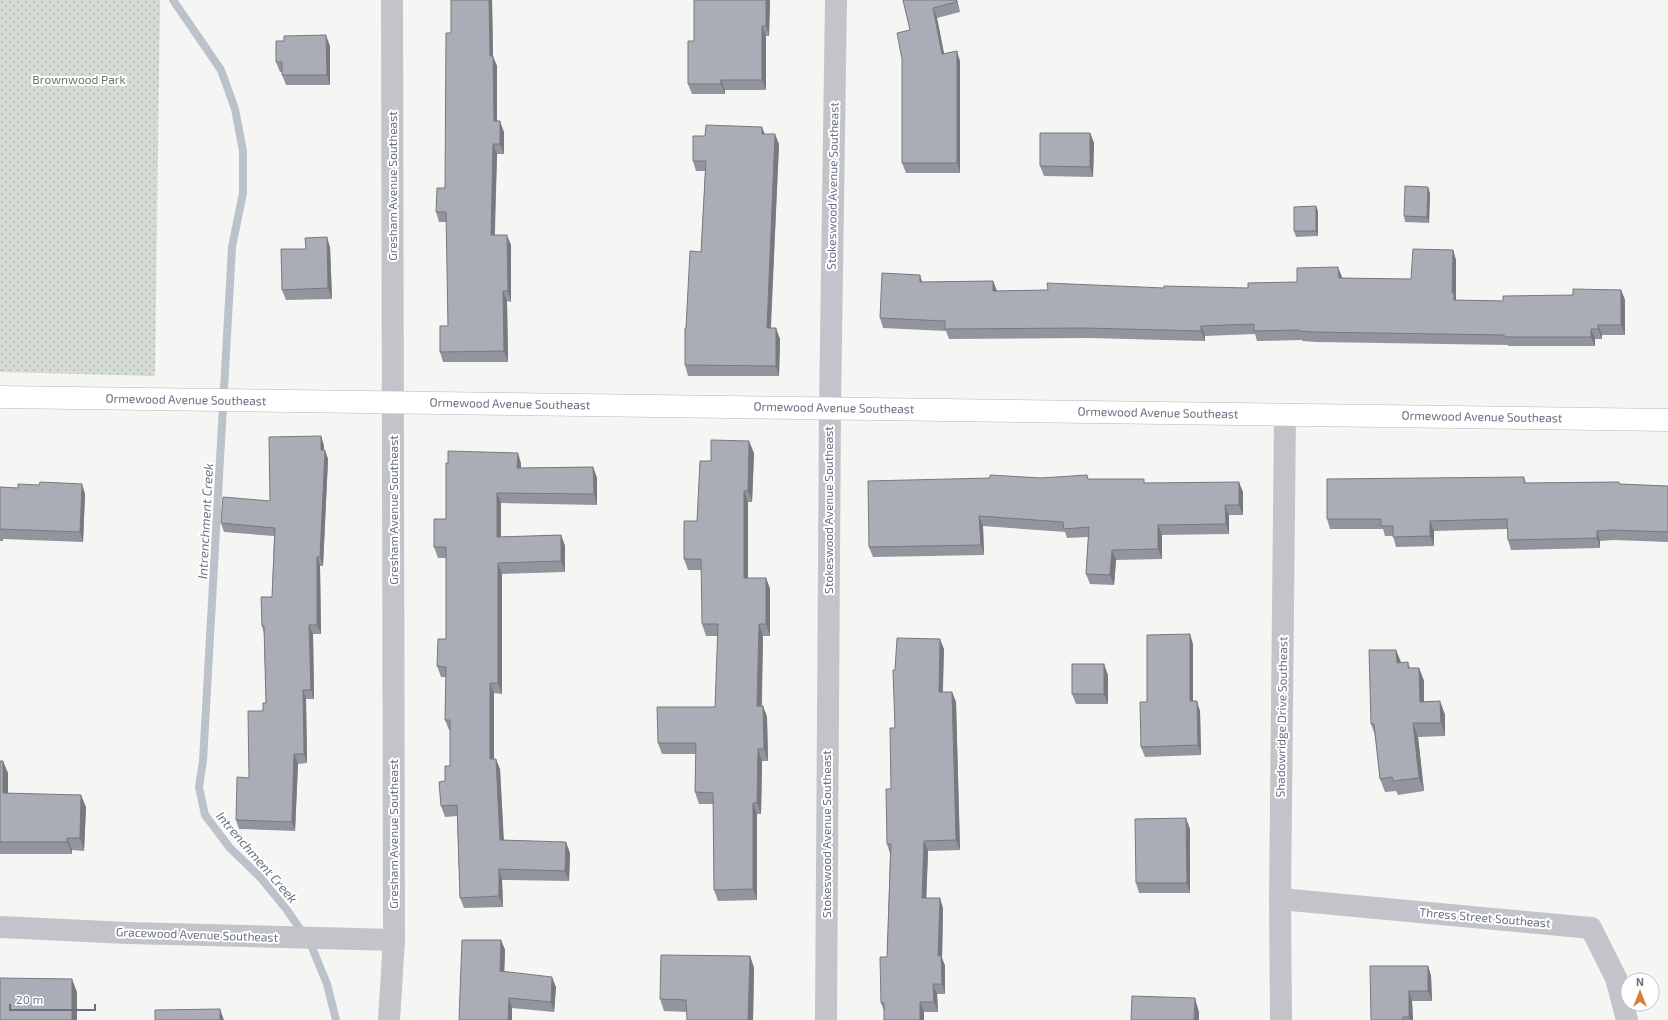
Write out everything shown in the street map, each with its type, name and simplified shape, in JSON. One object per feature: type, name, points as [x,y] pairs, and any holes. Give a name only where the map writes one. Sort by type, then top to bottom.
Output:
[{"type":"street","name":"Gresham Avenue Southeast","points":[[389,1020],[394,940],[392,0]]},
{"type":"street","name":"Stokeswood Avenue Southeast","points":[[826,1020],[830,408],[836,0]]},
{"type":"street","name":"Ormewood Avenue Southeast","points":[[0,397],[1668,420]]},
{"type":"street","name":"Shadowridge Drive Southeast","points":[[1281,1020],[1280,900],[1285,415]]},
{"type":"street","name":"Thress Street Southeast","points":[[1280,900],[1590,928],[1616,978],[1627,1020]]},
{"type":"street","name":"Gracewood Avenue Southeast","points":[[0,927],[128,933],[394,940]]},
{"type":"green space","name":"Brownwood Park","points":[[0,0],[160,0],[155,376],[0,372]]},
{"type":"building","points":[[451,0],[489,0],[490,56],[493,56],[494,121],[500,121],[500,144],[493,144],[491,235],[507,235],[508,291],[503,291],[504,351],[440,352],[440,326],[448,326],[446,212],[436,212],[437,188],[445,188],[446,33],[451,33]]},
{"type":"building","points":[[694,0],[766,0],[766,26],[762,26],[762,80],[721,80],[721,84],[688,84],[688,41],[694,41]]},
{"type":"building","points":[[903,0],[956,0],[956,2],[933,8],[942,54],[957,51],[957,163],[902,163],[902,59],[897,33],[910,30]]},
{"type":"building","points":[[326,35],[327,75],[282,75],[282,62],[276,62],[276,41],[284,41],[284,36]]},
{"type":"building","points":[[706,125],[762,127],[762,134],[775,134],[767,328],[776,328],[776,366],[685,365],[685,328],[690,251],[701,252],[706,161],[693,161],[693,136],[705,136]]},
{"type":"building","points":[[1040,133],[1090,133],[1090,167],[1040,166]]},
{"type":"building","points":[[1405,186],[1428,187],[1427,217],[1404,216]]},
{"type":"building","points":[[1316,206],[1316,231],[1294,231],[1294,207]]},
{"type":"building","points":[[327,237],[328,288],[282,290],[281,249],[306,249],[305,238]]},
{"type":"building","points":[[1413,249],[1453,250],[1452,293],[1454,293],[1454,300],[1503,301],[1503,296],[1573,295],[1573,289],[1621,290],[1621,325],[1598,325],[1598,329],[1591,329],[1591,337],[1505,337],[1504,335],[1312,332],[1299,330],[1254,331],[1254,324],[1201,326],[1201,331],[1085,328],[945,329],[945,321],[880,318],[882,273],[920,275],[920,282],[993,281],[993,291],[1048,290],[1047,283],[1164,288],[1164,286],[1248,288],[1248,283],[1297,282],[1297,268],[1338,267],[1339,278],[1411,279]]},
{"type":"building","points":[[321,436],[321,450],[325,450],[320,557],[317,557],[317,625],[309,625],[311,690],[303,690],[304,754],[294,754],[292,822],[236,820],[237,777],[249,778],[248,711],[263,711],[263,703],[266,703],[264,626],[262,626],[261,597],[272,597],[275,528],[221,523],[223,497],[270,501],[269,437]]},
{"type":"building","points":[[711,440],[749,441],[748,491],[744,491],[744,578],[766,578],[766,624],[759,624],[757,706],[763,706],[764,749],[758,749],[757,803],[753,803],[753,889],[714,890],[713,793],[695,792],[696,743],[658,743],[657,707],[715,707],[718,624],[702,624],[701,559],[684,559],[684,521],[697,521],[700,461],[711,461]]},
{"type":"building","points":[[448,451],[518,453],[517,468],[593,467],[594,494],[497,493],[497,537],[561,535],[561,561],[498,563],[498,683],[490,683],[490,759],[496,759],[500,840],[566,842],[565,871],[499,869],[499,896],[460,898],[457,805],[441,806],[439,782],[445,781],[445,766],[450,766],[450,720],[445,720],[446,667],[437,666],[438,639],[446,639],[446,547],[434,547],[434,519],[446,519],[446,463],[448,463]]},
{"type":"building","points":[[990,475],[1041,478],[1087,475],[1088,479],[1144,479],[1144,483],[1239,482],[1239,505],[1225,505],[1226,524],[1158,525],[1158,549],[1112,550],[1110,575],[1086,574],[1089,527],[1064,529],[1063,522],[979,516],[981,545],[869,547],[868,481],[990,478]]},
{"type":"building","points":[[1524,477],[1524,483],[1619,482],[1619,484],[1668,486],[1668,532],[1610,530],[1597,531],[1597,538],[1508,540],[1507,519],[1430,521],[1430,536],[1393,537],[1393,526],[1381,526],[1381,519],[1327,519],[1327,479]]},
{"type":"building","points":[[40,482],[82,484],[80,532],[0,529],[0,487],[18,488],[18,484],[39,485]]},
{"type":"building","points":[[1190,634],[1190,701],[1197,701],[1198,745],[1141,747],[1140,702],[1147,702],[1147,635]]},
{"type":"building","points":[[897,638],[940,639],[939,692],[952,692],[956,840],[924,841],[922,898],[940,898],[938,956],[941,955],[942,984],[933,984],[934,1002],[920,1002],[920,1020],[884,1020],[884,1003],[881,1003],[880,957],[887,957],[891,844],[887,844],[886,789],[891,789],[890,728],[895,728],[893,670],[895,670]]},
{"type":"building","points":[[1369,650],[1396,650],[1397,663],[1408,662],[1408,668],[1419,668],[1420,702],[1440,701],[1441,723],[1413,723],[1419,778],[1393,781],[1392,777],[1380,779],[1374,724],[1371,724]]},
{"type":"building","points":[[1072,664],[1104,664],[1104,694],[1072,694]]},
{"type":"building","points":[[0,761],[3,761],[3,793],[81,795],[80,838],[67,838],[67,842],[0,842]]},
{"type":"building","points":[[1186,818],[1187,883],[1136,883],[1135,819]]},
{"type":"building","points":[[462,940],[501,940],[500,971],[552,977],[551,1002],[509,998],[508,1020],[459,1020]]},
{"type":"building","points":[[661,955],[750,956],[748,1020],[687,1020],[686,1000],[660,999]]},
{"type":"building","points":[[1370,966],[1428,966],[1428,991],[1409,991],[1409,1017],[1403,1017],[1403,1020],[1371,1020]]},
{"type":"building","points":[[0,978],[72,979],[72,1020],[0,1020]]},
{"type":"building","points":[[1132,996],[1195,998],[1194,1020],[1131,1020]]},
{"type":"building","points":[[220,1009],[220,1020],[155,1020],[155,1010]]},
{"type":"waterway","name":"Intrenchment Creek","points":[[173,0],[221,70],[235,109],[243,151],[243,193],[232,247],[203,761],[199,787],[205,815],[230,848],[260,877],[287,910],[311,945],[327,984],[336,1020]]}]
